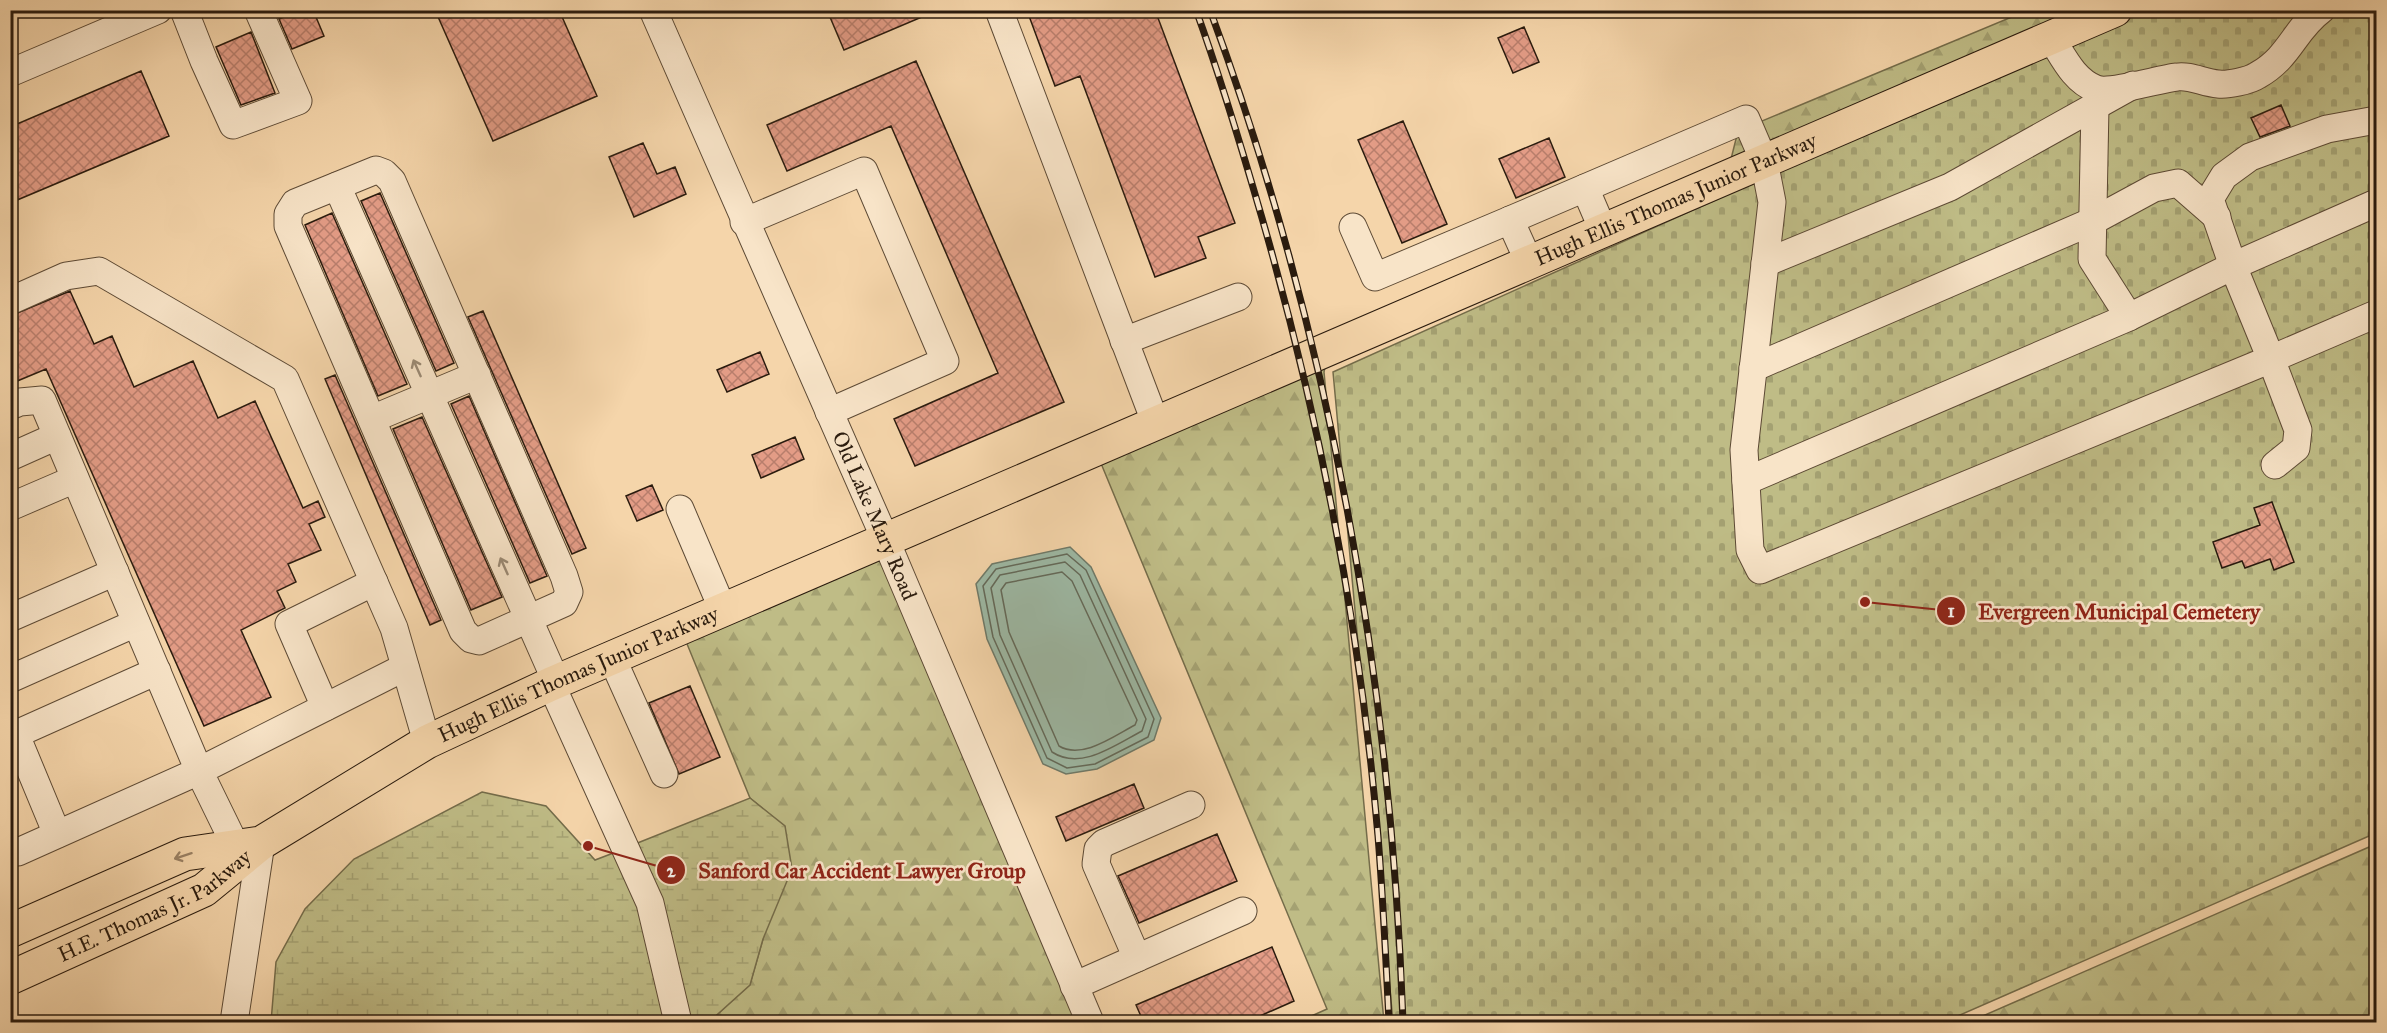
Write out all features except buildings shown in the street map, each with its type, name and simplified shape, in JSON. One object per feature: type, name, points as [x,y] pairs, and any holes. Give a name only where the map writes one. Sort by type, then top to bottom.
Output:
[{"type":"main road","name":"Hugh Ellis Thomas Junior Parkway","points":[[10,931],[185,854],[246,850],[427,742],[554,682],[2115,10]]},
{"type":"main road","name":"H.E. Thomas Jr. Parkway","points":[[10,978],[204,890],[246,850]]},
{"type":"street","points":[[10,73],[158,10]]},
{"type":"street","points":[[184,10],[233,125],[298,101],[258,10]]},
{"type":"street","name":"Old Lake Mary Road","points":[[653,10],[744,222],[886,541],[1090,1023]]},
{"type":"street","points":[[999,10],[1156,424]]},
{"type":"street","points":[[2051,38],[2077,78],[2097,90],[2180,76],[2220,85],[2254,77],[2276,64],[2307,21],[2321,10]]},
{"type":"street","points":[[1765,263],[1950,187],[2133,85]]},
{"type":"street","points":[[2095,106],[2092,259],[2129,316]]},
{"type":"street","points":[[1353,227],[1375,277],[1746,119],[1764,161],[1772,202],[1744,450],[1750,550],[1760,570],[2376,314]]},
{"type":"street","points":[[2275,465],[2296,448],[2298,430],[2233,266],[2210,199],[2224,176],[2250,157],[2327,129],[2376,120]]},
{"type":"street","points":[[376,170],[384,173],[392,181],[560,566],[569,592],[564,603],[479,640],[471,639],[463,631],[288,226],[288,214],[295,204],[337,186],[376,170]]},
{"type":"street","points":[[744,222],[864,171],[945,361],[829,412]]},
{"type":"street","points":[[1753,368],[2093,221],[2154,188],[2178,183],[2217,217]]},
{"type":"street","points":[[337,186],[528,619],[650,903],[678,1023]]},
{"type":"street","points":[[1585,188],[1603,230]]},
{"type":"street","points":[[1746,481],[2129,316],[2233,266],[2376,203]]},
{"type":"street","points":[[1510,220],[1529,262]]},
{"type":"street","points":[[10,301],[66,276],[99,271],[285,379],[394,628],[427,742]]},
{"type":"street","points":[[1124,341],[1238,297]]},
{"type":"street","points":[[372,419],[477,375]]},
{"type":"street","points":[[10,406],[20,402],[42,400],[199,771],[246,850],[234,1023]]},
{"type":"street","points":[[10,457],[57,436]]},
{"type":"street","points":[[10,507],[75,479]]},
{"type":"street","points":[[680,509],[723,610]]},
{"type":"street","points":[[10,618],[115,572]]},
{"type":"street","points":[[325,707],[289,624],[374,582]]},
{"type":"street","points":[[10,679],[136,623]]},
{"type":"street","points":[[612,658],[664,774]]},
{"type":"street","points":[[18,852],[199,771],[405,667]]},
{"type":"street","points":[[57,834],[18,740],[23,731],[157,671]]},
{"type":"street","points":[[1137,958],[1096,864],[1098,849],[1104,843],[1191,805]]},
{"type":"street","points":[[1074,986],[1243,911]]},
{"type":"green space","points":[[2026,11],[2085,11],[1730,163],[1738,131]]},
{"type":"green space","points":[[2136,11],[2376,11],[2376,833],[1944,1022],[1393,1022],[1333,372]]},
{"type":"green space","points":[[1325,367],[1384,1022],[1298,1022],[1327,1009],[1100,461]]},
{"type":"green space","points":[[881,556],[1079,1022],[709,1022],[750,984],[763,939],[785,827],[750,798],[685,639]]},
{"type":"green space","points":[[482,792],[546,806],[595,860],[616,852],[640,906],[668,1022],[271,1022],[276,962],[305,909],[354,859]]},
{"type":"green space","points":[[750,798],[785,826],[792,869],[763,939],[750,985],[709,1022],[689,1022],[635,844]]},
{"type":"green space","points":[[2376,844],[2376,1022],[1969,1022]]},
{"type":"water","points":[[1070,547],[1091,567],[1161,718],[1154,740],[1097,769],[1066,774],[1043,764],[987,639],[976,584],[992,564]]},
{"type":"railway","points":[[1196,10],[1239,140],[1283,294],[1335,524],[1349,602],[1370,758],[1380,859],[1389,1022]]},
{"type":"railway","points":[[1210,10],[1252,132],[1289,256],[1321,382],[1347,508],[1368,636],[1385,765],[1396,893],[1403,1022]]},
{"type":"place","name":"Evergreen Municipal Cemetery","points":[[1865,602]]},
{"type":"place","name":"Sanford Car Accident Lawyer Group","points":[[588,846]]}]
